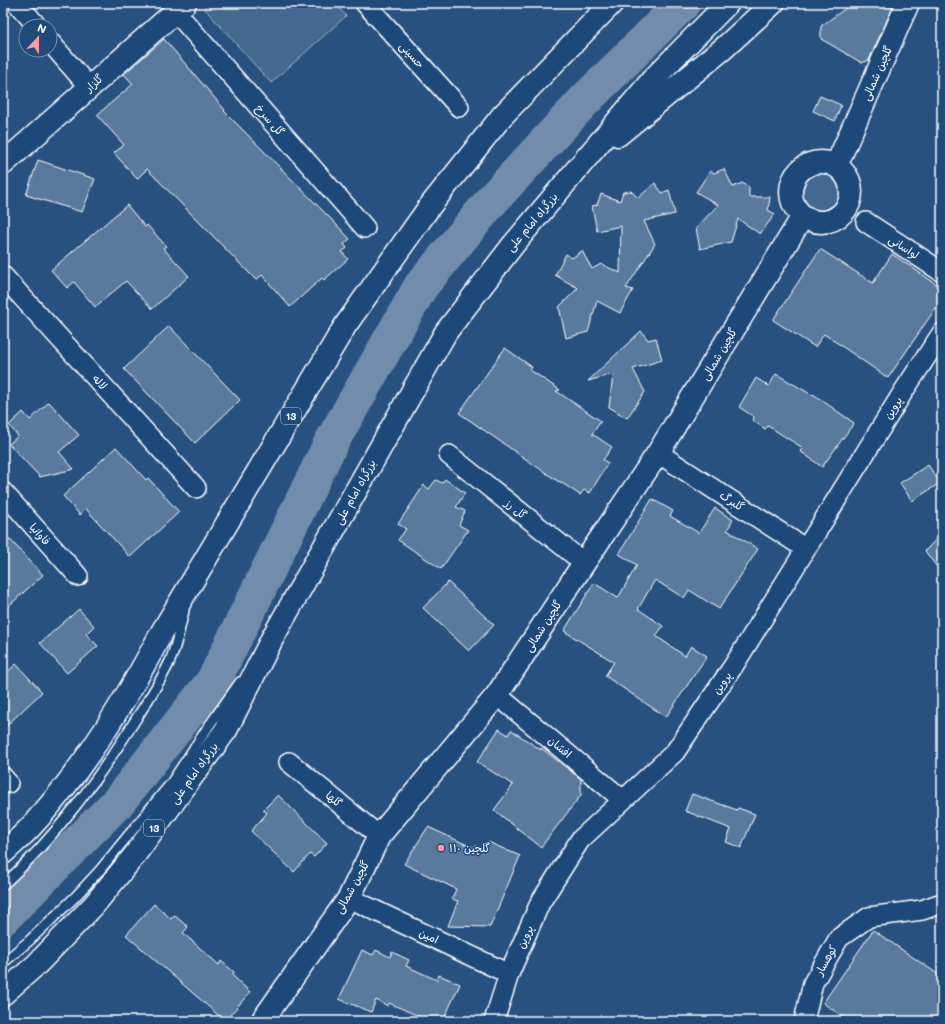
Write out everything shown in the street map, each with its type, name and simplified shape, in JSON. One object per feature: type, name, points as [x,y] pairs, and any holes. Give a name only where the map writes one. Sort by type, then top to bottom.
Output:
[{"type":"main road","name":"13","points":[[3,853],[36,822],[77,770],[110,723],[138,677],[192,581],[345,326],[430,206],[502,116],[612,3]]},
{"type":"main road","name":"بزرگراه امام علی","points":[[3,994],[37,964],[93,906],[134,856],[226,730],[273,637],[446,332],[512,245],[653,79],[728,3]]},
{"type":"main road","points":[[573,173],[724,48],[773,3]]},
{"type":"main road","name":"گلچین شمالی","points":[[836,166],[908,3]]},
{"type":"main road","name":"گلزار","points":[[3,164],[180,7]]},
{"type":"main road","points":[[823,162],[836,166],[842,171],[850,185],[851,193],[849,202],[845,209],[834,219],[826,221],[818,222],[810,220],[804,216],[797,210],[791,193],[792,184],[796,176],[802,169],[810,164],[823,162]]},
{"type":"main road","name":"گلچین شمالی","points":[[262,1021],[349,898],[379,836],[497,695],[658,454],[804,216]]},
{"type":"street","points":[[17,3],[29,18]]},
{"type":"street","name":"حسینی","points":[[365,3],[459,107]]},
{"type":"street","name":"گل سرخ","points":[[180,7],[365,228]]},
{"type":"street","points":[[58,51],[89,87]]},
{"type":"street","name":"لواسانی","points":[[866,222],[942,272]]},
{"type":"street","name":"لاله","points":[[3,276],[196,488]]},
{"type":"street","name":"پروین","points":[[494,1021],[509,974],[540,903],[580,840],[675,752],[734,665],[905,389],[942,333]]},
{"type":"street","name":"گلبرگ","points":[[658,454],[806,549]]},
{"type":"street","name":"گل رز","points":[[449,455],[584,563]]},
{"type":"street","name":"فاوانیا","points":[[3,492],[78,576]]},
{"type":"street","name":"افشان","points":[[497,695],[623,800]]},
{"type":"street","name":"گلها","points":[[289,762],[379,836]]},
{"type":"street","name":"امین","points":[[349,898],[509,974]]},
{"type":"street","name":"کوهسار","points":[[804,1021],[813,983],[839,938],[869,916],[922,910],[942,903]]},
{"type":"lane","points":[[3,885],[39,848],[78,803],[118,747],[170,660],[192,581]]},
{"type":"lane","points":[[3,962],[30,940],[75,897],[149,812],[273,637]]},
{"type":"shaded area","points":[[209,3],[335,3],[346,16],[271,83],[204,8]]},
{"type":"shaded area","points":[[816,168],[826,168],[838,175],[845,187],[845,197],[838,209],[826,216],[816,216],[808,212],[801,205],[797,197],[797,187],[801,179],[808,172]]},
{"type":"building","points":[[853,3],[892,3],[893,7],[869,60],[862,63],[821,39],[821,26]]},
{"type":"building","points":[[164,39],[225,110],[224,111],[350,239],[344,244],[347,248],[342,252],[348,259],[324,280],[322,278],[290,307],[262,275],[256,280],[147,169],[137,179],[114,153],[124,145],[97,115],[133,84],[124,74]]},
{"type":"building","points":[[820,96],[841,105],[835,121],[813,111]]},
{"type":"building","points":[[38,160],[95,179],[82,212],[26,195]]},
{"type":"building","points":[[724,169],[733,187],[742,183],[749,187],[749,197],[770,197],[768,210],[775,214],[760,234],[738,219],[731,242],[700,249],[696,228],[718,205],[696,192],[710,171],[714,173]]},
{"type":"building","points":[[655,183],[662,193],[669,190],[675,214],[644,221],[655,244],[626,288],[633,290],[620,313],[597,301],[588,332],[566,338],[559,307],[578,288],[555,275],[566,254],[572,258],[582,251],[592,269],[601,264],[620,273],[621,226],[597,231],[592,206],[597,205],[601,194],[620,201],[623,192],[631,191],[638,198]]},
{"type":"building","points":[[127,205],[145,227],[147,225],[166,246],[163,248],[189,276],[152,309],[126,281],[95,307],[74,282],[67,288],[51,270]]},
{"type":"building","points":[[820,249],[873,283],[892,254],[942,288],[942,299],[888,378],[824,334],[815,347],[773,320]]},
{"type":"building","points":[[169,326],[240,400],[195,443],[124,369]]},
{"type":"building","points":[[641,331],[648,340],[656,338],[662,360],[633,369],[645,392],[627,418],[609,407],[613,374],[588,381]]},
{"type":"building","points":[[505,348],[532,367],[530,370],[560,390],[556,391],[601,421],[592,434],[612,447],[603,460],[608,463],[590,493],[584,490],[580,495],[459,413]]},
{"type":"building","points":[[776,374],[812,395],[813,394],[854,423],[822,467],[800,451],[803,448],[768,426],[765,429],[752,420],[754,417],[739,407],[756,378],[769,386]]},
{"type":"building","points":[[49,402],[79,435],[59,452],[74,469],[40,477],[9,444],[18,436],[9,425],[23,412],[30,420]]},
{"type":"building","points":[[116,447],[146,480],[148,478],[179,512],[130,557],[86,509],[80,515],[63,496]]},
{"type":"building","points":[[928,465],[940,483],[912,501],[900,483]]},
{"type":"building","points":[[445,479],[465,493],[456,507],[465,511],[459,525],[468,530],[441,569],[398,540],[406,529],[398,524],[424,485],[429,489],[436,480],[442,483]]},
{"type":"building","points":[[652,499],[673,511],[670,516],[699,533],[715,508],[733,520],[727,530],[758,549],[719,609],[689,590],[684,598],[655,580],[638,609],[663,626],[656,636],[685,656],[691,646],[707,656],[666,717],[605,676],[614,662],[564,631],[594,583],[618,598],[637,565],[619,554]]},
{"type":"building","points":[[3,532],[43,575],[3,611]]},
{"type":"building","points":[[942,533],[942,574],[925,551]]},
{"type":"building","points":[[448,582],[494,625],[469,651],[423,608]]},
{"type":"building","points":[[79,609],[94,626],[86,634],[98,646],[67,673],[40,643]]},
{"type":"building","points":[[16,664],[42,692],[3,729],[3,676]]},
{"type":"building","points":[[499,729],[508,735],[511,730],[541,750],[541,748],[581,779],[581,795],[541,847],[494,810],[513,785],[477,762]]},
{"type":"building","points":[[692,794],[737,810],[738,808],[755,814],[741,848],[726,842],[731,829],[685,811]]},
{"type":"building","points":[[278,795],[327,843],[314,857],[310,854],[294,872],[251,831],[267,813],[263,810]]},
{"type":"building","points":[[428,827],[474,848],[475,846],[485,850],[488,842],[520,856],[490,927],[448,926],[458,901],[452,899],[456,889],[404,864]]},
{"type":"building","points":[[154,904],[171,919],[174,915],[188,927],[183,933],[219,965],[221,961],[234,972],[233,976],[250,992],[225,1021],[126,935]]},
{"type":"building","points":[[873,930],[942,977],[942,1021],[849,1021],[823,1003]]},
{"type":"building","points":[[362,950],[373,955],[376,950],[390,957],[392,952],[409,960],[406,966],[437,980],[439,975],[460,984],[443,1021],[430,1021],[389,1003],[388,1006],[376,1000],[371,1012],[339,999]]},
{"type":"waterway","points":[[3,918],[118,802],[214,680],[331,443],[421,286],[493,199],[584,101],[683,3]]},
{"type":"place","name":"گلچین ۱۱۰","points":[[441,848]]}]
